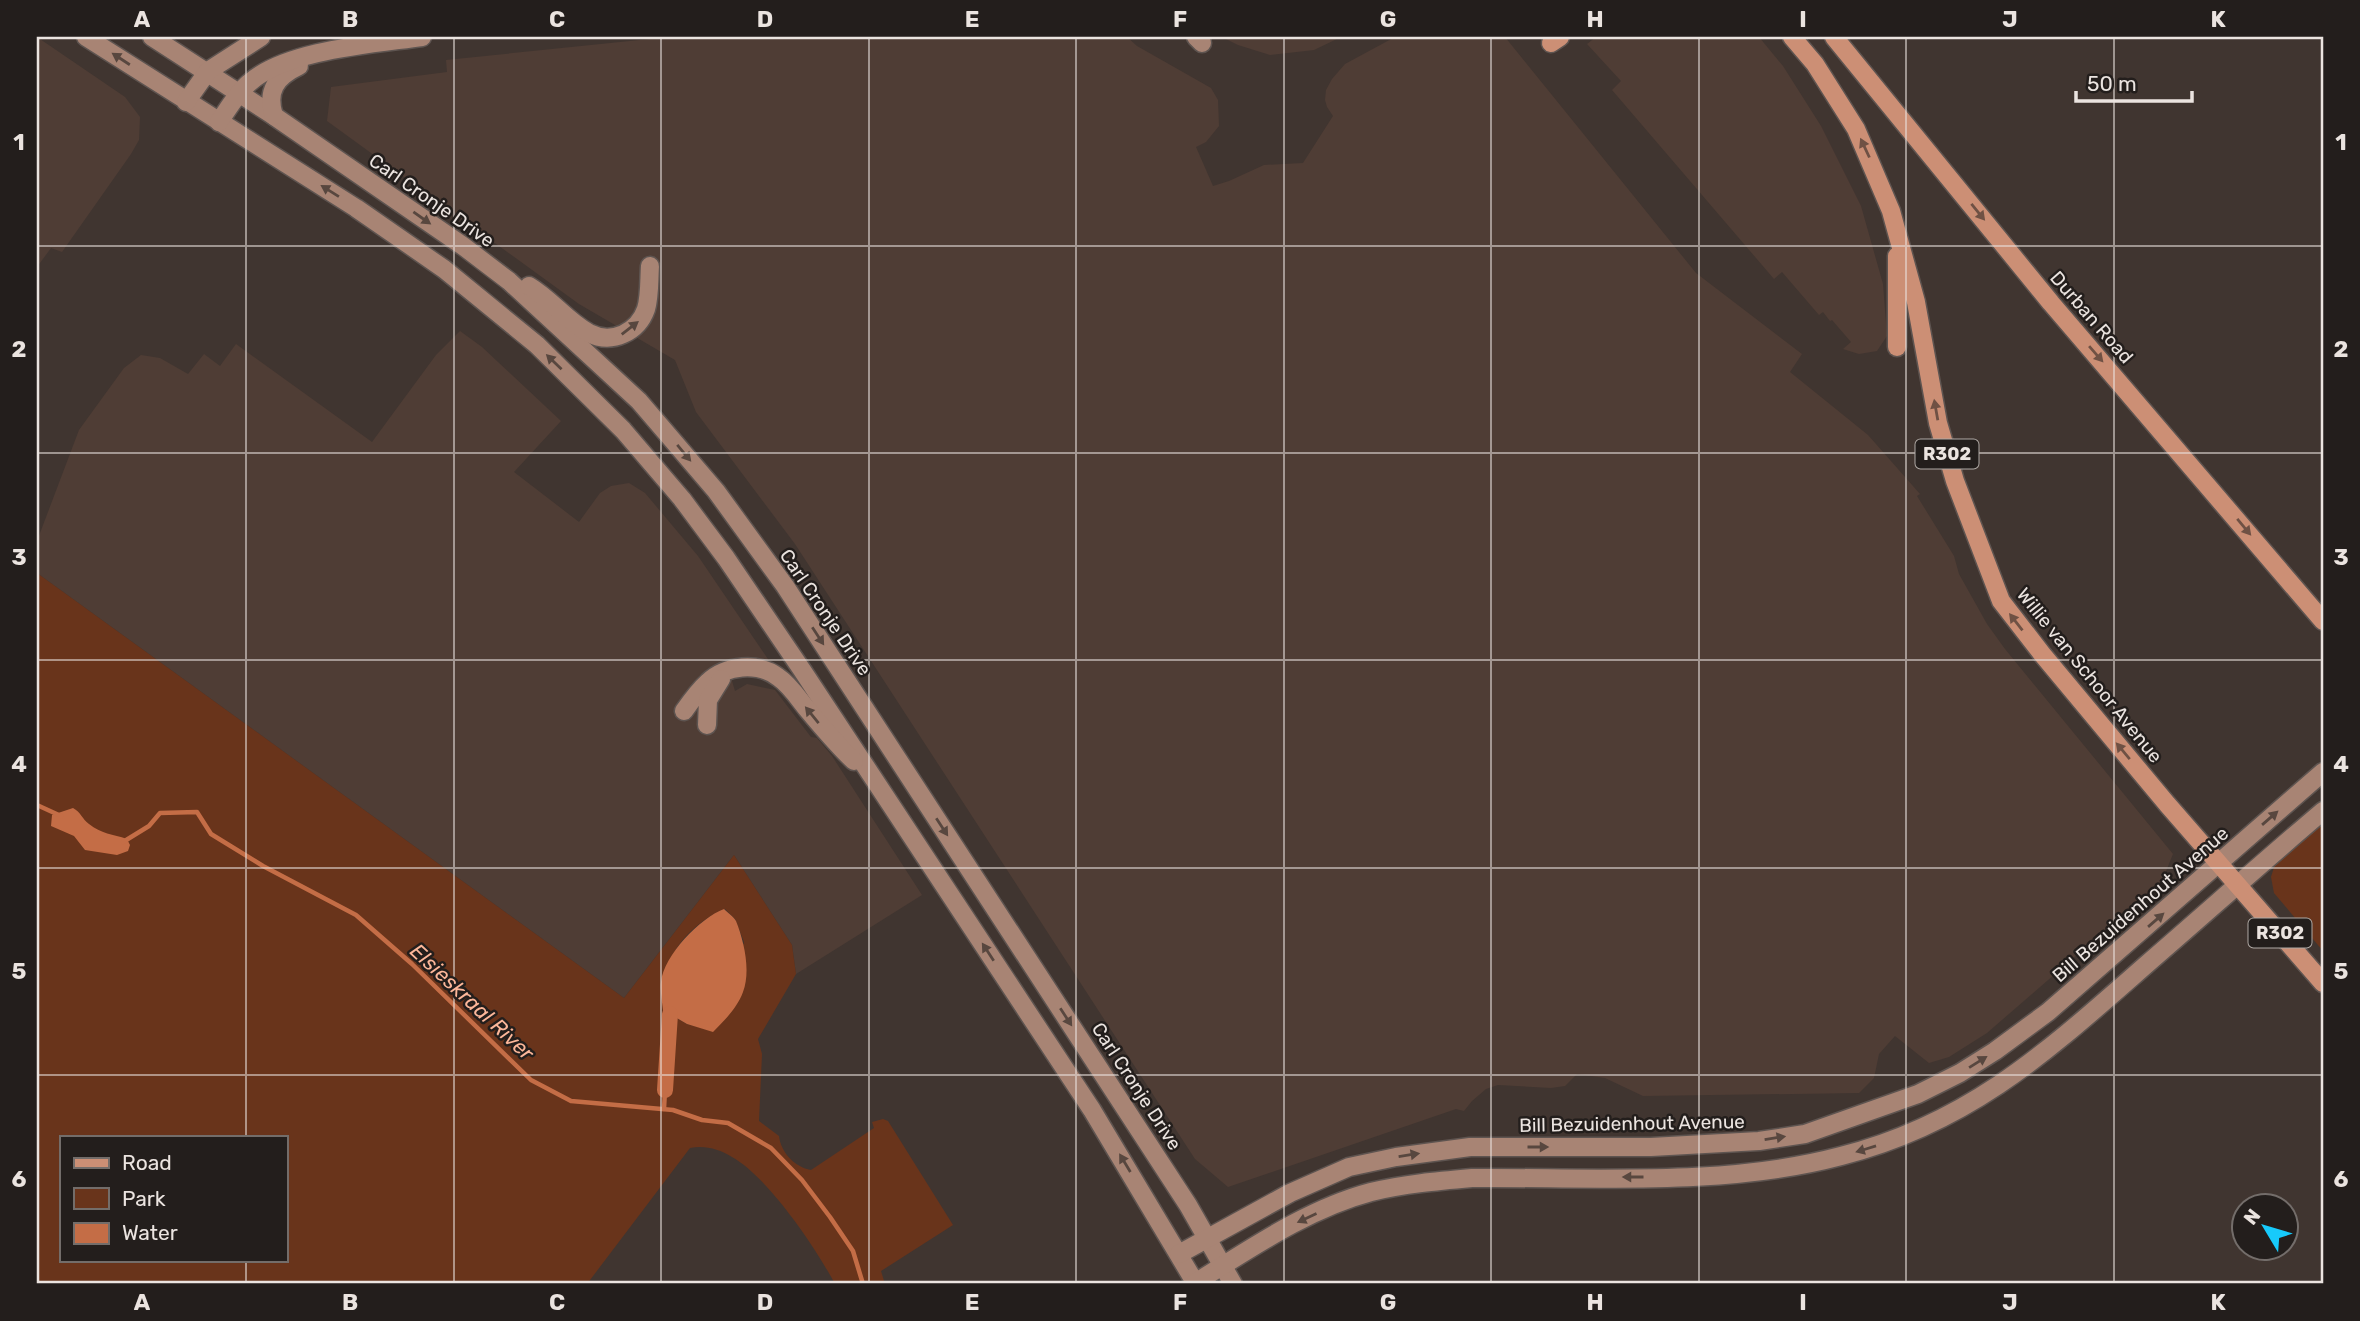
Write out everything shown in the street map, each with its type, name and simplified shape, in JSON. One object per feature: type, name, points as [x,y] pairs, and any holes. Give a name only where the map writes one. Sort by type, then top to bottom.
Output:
[{"type":"main road","points":[[86,37],[366,214],[444,269],[537,345],[603,410],[682,499],[719,548],[1092,1110],[1195,1283],[1277,1232],[1370,1192],[1472,1178],[1658,1177],[1749,1172],[1842,1156],[1889,1141],[1959,1111],[2029,1065],[2323,811]]},
{"type":"main road","name":"Carl Cronje Drive","points":[[152,37],[275,116],[463,246],[509,281],[639,401],[716,491],[785,586],[1208,1237],[1233,1284]]},
{"type":"main road","points":[[186,102],[208,71],[261,37]]},
{"type":"main road","points":[[219,122],[249,82],[296,59],[336,49],[422,37]]},
{"type":"main road","name":"Willie van Schoor Avenue","points":[[1792,37],[1839,98],[1870,157],[1891,211],[1916,302],[1938,423],[1955,481],[2001,601],[2042,654],[2323,983]]},
{"type":"main road","name":"Durban Road","points":[[1834,37],[2051,303],[2323,621]]},
{"type":"main road","points":[[275,116],[271,106],[271,94],[283,76],[336,49]]},
{"type":"main road","points":[[1891,211],[1898,270],[1897,347]]},
{"type":"main road","points":[[509,281],[534,289],[591,334],[614,337],[631,330],[643,317],[648,301],[650,266]]},
{"type":"main road","points":[[684,711],[707,682],[722,672],[745,667],[764,670],[787,684],[836,745],[874,778]]},
{"type":"main road","points":[[707,725],[708,700],[722,672]]},
{"type":"main road","name":"Bill Bezuidenhout Avenue","points":[[1179,1254],[1290,1193],[1349,1167],[1396,1157],[1470,1147],[1651,1147],[1759,1141],[1805,1134],[1896,1103],[1960,1073],[2022,1033],[2164,913],[2323,772]]},
{"type":"shaded area","points":[[37,37],[125,97],[140,117],[139,140],[131,154],[62,252],[51,248],[37,267]]},
{"type":"shaded area","points":[[669,37],[1127,37],[1137,46],[1211,88],[1218,100],[1219,126],[1206,142],[1196,147],[1213,186],[1264,165],[1303,163],[1333,116],[1325,100],[1326,90],[1332,79],[1345,64],[1395,37],[1505,37],[1696,273],[1802,354],[1790,372],[1868,435],[1920,494],[1917,496],[1954,556],[1959,574],[1987,624],[2173,854],[2162,881],[1987,1033],[1949,1057],[1929,1063],[1895,1036],[1879,1054],[1874,1078],[1859,1093],[1643,1096],[1605,1078],[1577,1074],[1565,1086],[1551,1088],[1498,1085],[1486,1089],[1464,1111],[1456,1109],[1228,1187],[1195,1159],[795,544],[696,412],[675,360],[579,304],[327,121],[331,87],[447,72],[446,60]]},
{"type":"shaded area","points":[[1222,37],[1341,37],[1314,50],[1270,55]]},
{"type":"shaded area","points":[[1596,37],[1759,37],[1783,66],[1821,126],[1861,206],[1883,284],[1887,336],[1877,351],[1859,354],[1843,349],[1851,342],[1832,320],[1823,312],[1819,315],[1782,272],[1774,279],[1612,90],[1621,81],[1587,44]]},
{"type":"shaded area","points":[[460,331],[482,347],[561,421],[514,472],[579,522],[600,493],[611,486],[629,483],[645,493],[698,556],[770,662],[752,657],[726,661],[735,691],[747,684],[775,690],[811,737],[817,738],[832,756],[922,895],[796,974],[792,945],[734,855],[624,998],[37,573],[37,541],[79,430],[124,368],[141,355],[160,358],[188,374],[204,354],[220,366],[236,344],[372,442],[436,355]]},
{"type":"green space","points":[[37,573],[624,998],[734,855],[792,945],[796,974],[758,1039],[762,1054],[759,1121],[779,1136],[790,1158],[811,1170],[874,1128],[872,1122],[883,1119],[888,1121],[953,1225],[881,1271],[885,1284],[835,1284],[804,1233],[761,1180],[727,1154],[712,1148],[696,1147],[690,1148],[587,1284],[37,1284]],"holes":[[[725,909],[735,919],[744,942],[713,1031],[687,1024],[663,1010],[669,969],[681,942],[694,928]]]},
{"type":"green space","points":[[2323,823],[2323,951],[2274,893],[2271,877],[2275,864]]},
{"type":"water","points":[[73,808],[94,827],[127,839],[130,845],[128,851],[117,855],[85,850],[74,836],[51,826],[52,815]]},
{"type":"water","points":[[724,909],[735,920],[739,929],[746,956],[746,975],[743,992],[737,1003],[713,1032],[687,1024],[663,1010],[661,982],[676,949],[704,920]]},
{"type":"waterway","name":"Elsieskraal River","points":[[37,805],[61,816]]},
{"type":"waterway","name":"Elsieskraal River","points":[[123,842],[149,826],[160,813],[197,812],[211,834],[263,866],[356,915],[412,964],[531,1080],[571,1101],[673,1110],[702,1120],[728,1123],[771,1148],[802,1180],[830,1217],[853,1251],[863,1284]]},
{"type":"waterway","points":[[665,1090],[670,1014]]},
{"type":"waterway","points":[[664,1109],[665,1090]]}]
